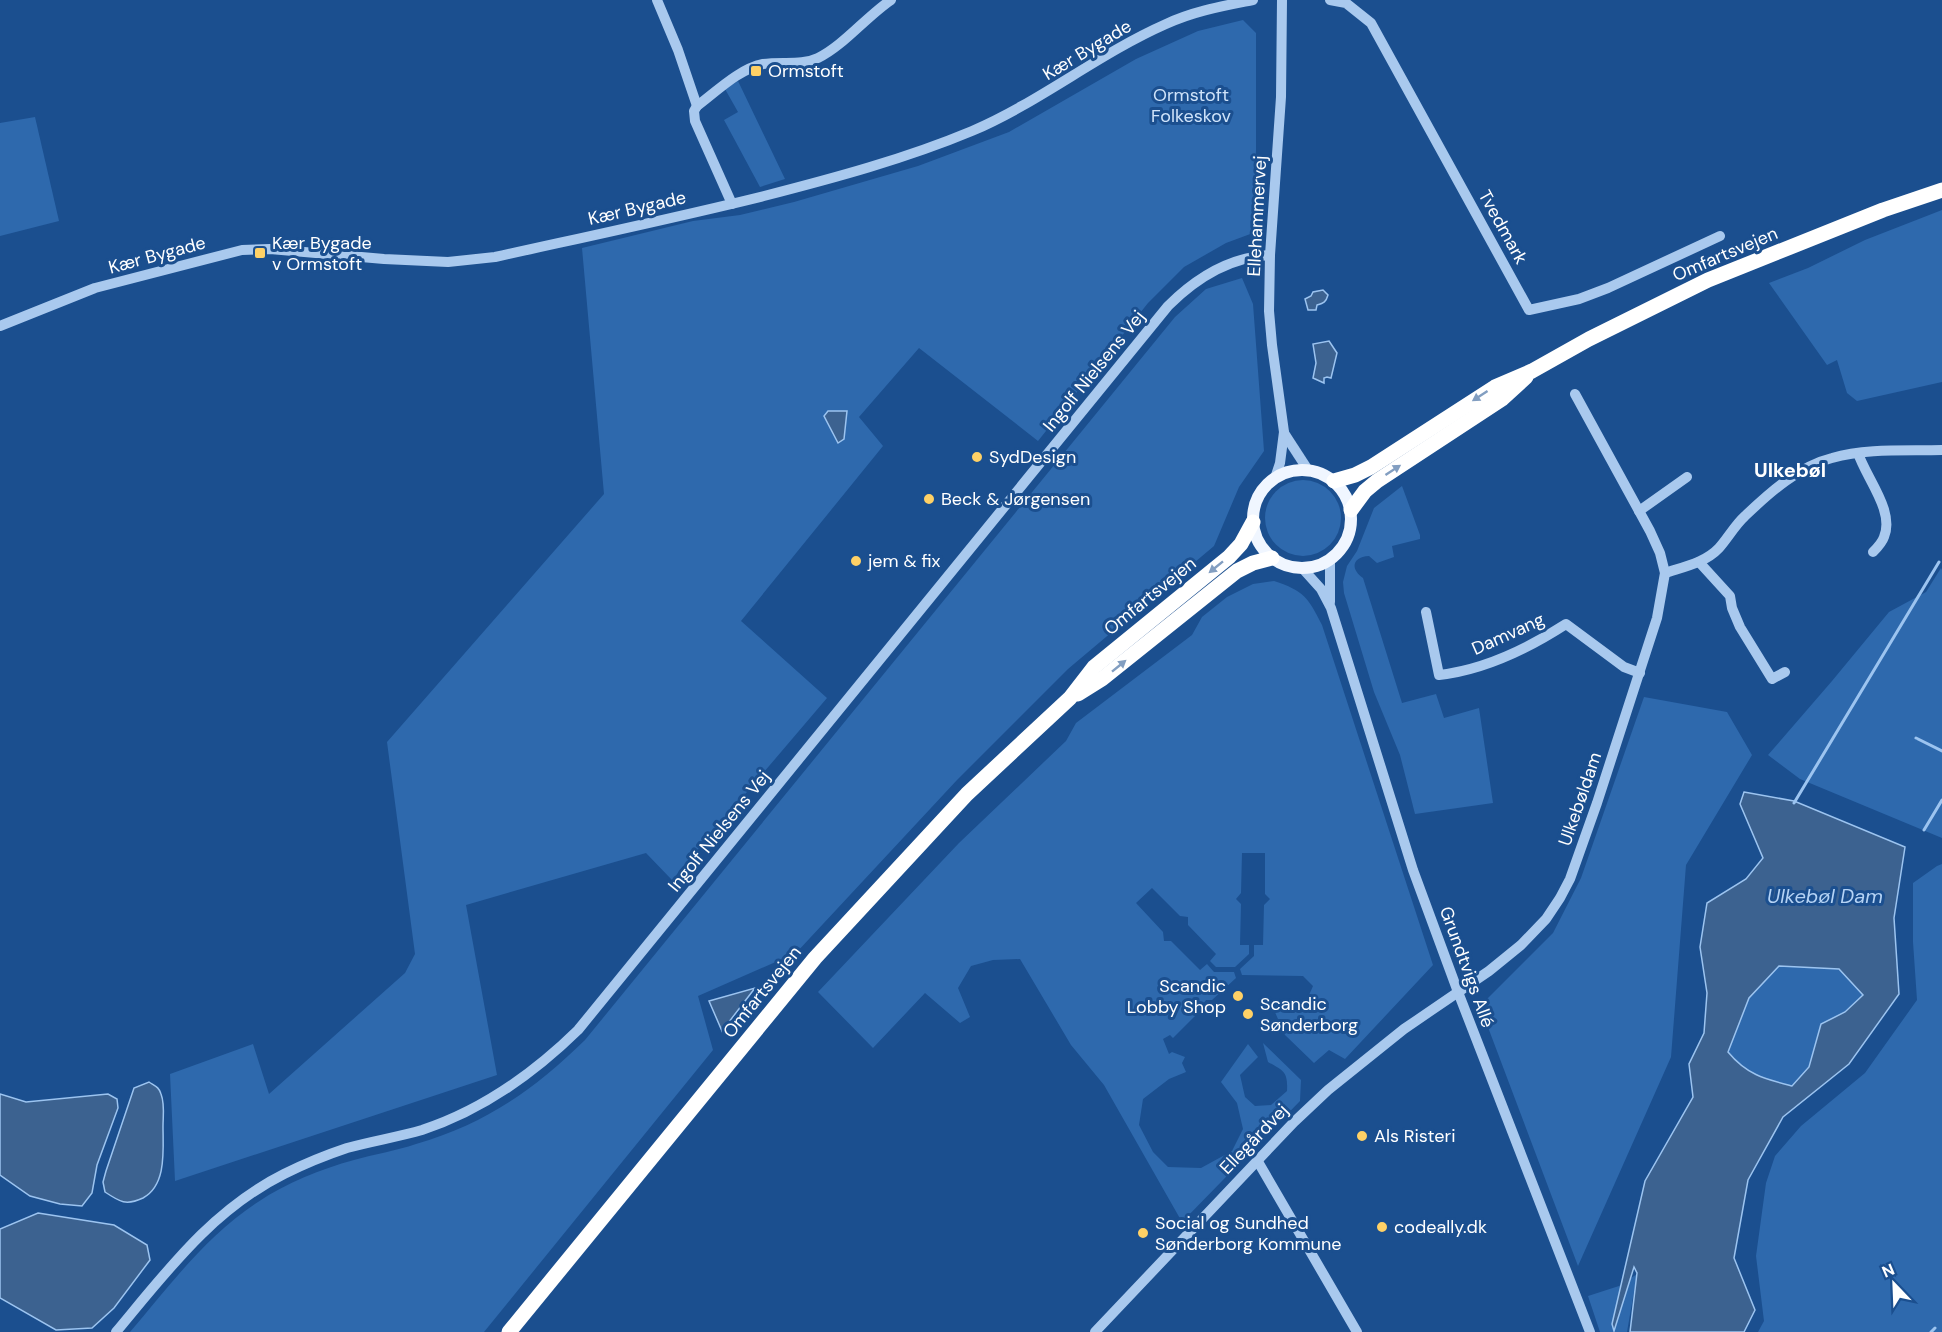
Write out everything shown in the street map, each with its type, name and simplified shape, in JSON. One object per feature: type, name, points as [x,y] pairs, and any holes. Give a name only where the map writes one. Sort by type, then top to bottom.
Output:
[{"type":"highway","name":"Omfartsvejen","points":[[1334,481],[1355,475],[1371,467],[1495,387],[1532,371],[1589,339],[1708,280],[1883,210],[1942,190]]},
{"type":"highway","name":"Omfartsvejen","points":[[1351,510],[1365,491],[1377,481],[1502,399],[1532,371]]},
{"type":"highway","name":"Omfartsvejen","points":[[509,1332],[814,958],[967,794],[1070,698],[1094,668],[1229,557],[1241,544],[1253,522]]},
{"type":"highway","name":"Omfartsvejen","points":[[1070,698],[1102,679],[1237,571],[1272,558]]},
{"type":"main road","points":[[1308,470],[1334,481],[1345,494],[1351,510],[1350,534],[1342,549],[1330,560],[1316,567],[1303,569],[1289,567],[1272,558],[1257,539],[1253,522],[1257,501],[1264,488],[1275,478],[1288,472],[1308,470]]},
{"type":"street","points":[[657,0],[678,50],[697,106]]},
{"type":"street","points":[[732,204],[695,121],[694,111],[697,106],[754,67],[765,64],[805,62],[818,58],[830,51],[891,0]]},
{"type":"street","name":"Kær Bygade","points":[[0,326],[95,288],[242,250],[270,249],[448,262],[495,257],[732,204],[831,178],[903,156],[972,131],[1040,97],[1124,45],[1166,23],[1206,9],[1253,0]]},
{"type":"street","name":"Ellehammervej","points":[[1275,478],[1281,460],[1284,432],[1269,311],[1270,255],[1281,97],[1282,0]]},
{"type":"street","name":"Tvedmark","points":[[1330,0],[1346,3],[1371,22],[1529,310],[1579,299],[1608,288],[1720,236]]},
{"type":"street","name":"Ingolf Nielsens Vej","points":[[117,1332],[196,1238],[252,1193],[282,1175],[315,1160],[348,1148],[422,1130],[457,1116],[506,1089],[551,1056],[578,1030],[1168,306],[1186,288],[1209,273],[1242,259],[1270,255]]},
{"type":"street","name":"Ulkebøldam","points":[[1458,992],[1521,945],[1546,919],[1560,898],[1570,879],[1597,803],[1657,618],[1665,573],[1660,553],[1575,394]]},
{"type":"street","name":"Ellehammervej","points":[[1284,432],[1308,470]]},
{"type":"street","points":[[1665,573],[1699,562],[1718,549],[1743,518],[1792,477],[1813,465],[1831,458],[1858,453],[1942,450]]},
{"type":"street","points":[[1858,453],[1862,466],[1883,507],[1888,524],[1884,539],[1873,552]]},
{"type":"street","points":[[1639,511],[1687,477]]},
{"type":"street","name":"Grundtvigs Allé","points":[[1330,560],[1331,608]]},
{"type":"street","points":[[1699,562],[1730,596],[1731,609],[1740,627],[1772,679],[1785,672]]},
{"type":"street","name":"Grundtvigs Allé","points":[[1303,569],[1321,589],[1331,608],[1413,870],[1590,1332]]},
{"type":"street","name":"Damvang","points":[[1426,612],[1439,675],[1462,672],[1536,643],[1566,624],[1624,667],[1640,673]]},
{"type":"street","name":"Ellegårdvej","points":[[1095,1332],[1293,1122],[1328,1090],[1404,1029],[1458,992]]},
{"type":"street","points":[[1257,1160],[1357,1332]]},
{"type":"green space","name":"Ormstoft Folkeskov","points":[[1243,20],[1256,33],[1253,233],[1226,243],[1184,267],[1148,303],[1038,441],[919,348],[859,417],[883,446],[741,621],[827,698],[672,880],[646,853],[466,905],[497,1075],[175,1181],[170,1074],[253,1044],[269,1094],[405,973],[415,954],[387,742],[604,494],[582,248],[693,221],[740,215],[794,202],[918,166],[1009,132],[1136,59],[1198,31]]},
{"type":"green space","points":[[738,81],[785,179],[760,187],[724,120],[738,112],[725,89]]},
{"type":"green space","points":[[35,117],[59,221],[0,236],[0,123]]},
{"type":"green space","points":[[1942,210],[1942,382],[1857,401],[1847,393],[1837,360],[1827,365],[1769,283],[1808,268],[1865,240]]},
{"type":"green space","points":[[1242,278],[1253,304],[1264,451],[1239,487],[1214,546],[1068,669],[957,780],[796,953],[698,996],[713,1050],[484,1332],[130,1332],[205,1246],[239,1215],[258,1202],[317,1172],[401,1149],[464,1126],[527,1090],[585,1040],[1175,317],[1206,289]]},
{"type":"green space","points":[[1296,480],[1310,480],[1324,486],[1335,497],[1341,511],[1338,533],[1330,545],[1310,556],[1296,556],[1282,550],[1271,539],[1265,525],[1265,511],[1271,497],[1282,486]]},
{"type":"green space","points":[[1402,486],[1420,539],[1392,546],[1394,557],[1377,563],[1369,556],[1359,559],[1355,564],[1356,571],[1363,578],[1402,703],[1436,694],[1444,718],[1479,708],[1493,803],[1415,814],[1400,755],[1374,692],[1344,593],[1343,582],[1347,566],[1357,551],[1374,508]]},
{"type":"green space","points":[[1941,568],[1942,838],[1800,779],[1768,755],[1889,612],[1926,592]]},
{"type":"green space","points":[[1274,581],[1304,596],[1322,625],[1433,965],[1345,1059],[1329,1050],[1314,1063],[1285,1035],[1271,1003],[1289,1009],[1303,1009],[1313,986],[1303,976],[1242,975],[1240,969],[1254,956],[1254,945],[1263,945],[1264,905],[1270,899],[1265,894],[1265,853],[1242,853],[1241,893],[1236,899],[1241,904],[1240,945],[1249,945],[1249,954],[1235,967],[1216,967],[1210,961],[1216,954],[1188,925],[1188,917],[1180,916],[1152,888],[1136,903],[1163,932],[1164,941],[1171,941],[1200,970],[1207,964],[1214,972],[1234,972],[1236,978],[1212,1000],[1206,1000],[1196,1015],[1173,1038],[1170,1035],[1163,1039],[1169,1054],[1172,1052],[1185,1057],[1182,1063],[1186,1072],[1169,1079],[1143,1099],[1139,1125],[1153,1152],[1168,1167],[1201,1168],[1232,1151],[1243,1129],[1237,1103],[1221,1082],[1248,1044],[1258,1057],[1240,1075],[1245,1097],[1255,1106],[1271,1105],[1287,1091],[1286,1076],[1268,1062],[1263,1043],[1301,1080],[1300,1101],[1182,1222],[1104,1085],[1071,1045],[1020,959],[993,960],[971,966],[958,988],[970,1017],[960,1023],[925,993],[873,1048],[818,992],[959,843],[1066,741],[1076,723],[1192,635],[1202,617],[1227,597],[1253,584]]},
{"type":"green space","points":[[1644,697],[1727,712],[1752,755],[1686,865],[1671,1057],[1578,1266],[1480,1006],[1553,933],[1581,878]]},
{"type":"green space","points":[[1942,864],[1942,1332],[1758,1332],[1764,1321],[1756,1256],[1766,1183],[1775,1156],[1801,1126],[1865,1073],[1917,1000],[1913,942],[1913,883]]},
{"type":"green space","points":[[1779,966],[1839,969],[1864,995],[1845,1012],[1821,1024],[1809,1067],[1792,1086],[1749,1071],[1728,1052],[1749,998]]},
{"type":"green space","points":[[1637,1274],[1627,1332],[1600,1332],[1588,1296],[1619,1286]]},
{"type":"water","points":[[1323,290],[1328,295],[1325,301],[1317,305],[1316,310],[1308,310],[1305,299],[1313,292]]},
{"type":"water","points":[[1329,341],[1337,353],[1331,378],[1324,378],[1324,383],[1313,378],[1316,363],[1313,344]]},
{"type":"water","points":[[828,411],[847,411],[844,439],[838,443],[824,416]]},
{"type":"water","name":"Ulkebøl Dam","points":[[1744,792],[1794,801],[1905,847],[1894,918],[1899,994],[1849,1064],[1783,1117],[1748,1180],[1734,1258],[1755,1310],[1744,1332],[1630,1332],[1637,1273],[1634,1267],[1614,1331],[1612,1324],[1645,1181],[1693,1097],[1689,1064],[1704,1033],[1707,993],[1700,947],[1707,903],[1746,879],[1763,858],[1740,804]],"holes":[[[1779,966],[1839,969],[1863,995],[1845,1012],[1821,1024],[1809,1067],[1792,1086],[1749,1071],[1728,1052],[1749,998]]]},
{"type":"water","points":[[755,988],[722,1031],[709,1001]]},
{"type":"water","points":[[149,1082],[159,1090],[163,1102],[160,1176],[151,1192],[143,1198],[123,1202],[105,1192],[103,1182],[134,1088]]},
{"type":"water","points":[[0,1094],[26,1102],[108,1094],[117,1099],[118,1108],[97,1165],[92,1193],[82,1206],[60,1204],[30,1196],[0,1175]]},
{"type":"water","points":[[38,1213],[114,1225],[147,1245],[150,1260],[114,1308],[92,1328],[56,1330],[0,1298],[0,1229]]},
{"type":"waterway","points":[[1794,803],[1939,562]]},
{"type":"waterway","points":[[1916,738],[1942,751]]},
{"type":"waterway","points":[[1924,830],[1942,800]]},
{"type":"waterway","points":[[1931,1332],[1935,1328]]},
{"type":"place","name":"Ormstoft","points":[[756,71]]},
{"type":"place","name":"Kær Bygade v Ormstoft","points":[[260,253]]},
{"type":"place","name":"SydDesign","points":[[977,457]]},
{"type":"place","name":"Beck & Jørgensen","points":[[929,499]]},
{"type":"place","name":"jem & fix","points":[[856,561]]},
{"type":"place","name":"Scandic Lobby Shop","points":[[1238,996]]},
{"type":"place","name":"Scandic Sønderborg","points":[[1248,1014]]},
{"type":"place","name":"Als Risteri","points":[[1362,1136]]},
{"type":"place","name":"codeally.dk","points":[[1382,1227]]},
{"type":"place","name":"Social og Sundhed Sønderborg Kommune","points":[[1143,1233]]},
{"type":"district","name":"Ulkebøl","points":[[1790,470]]}]
